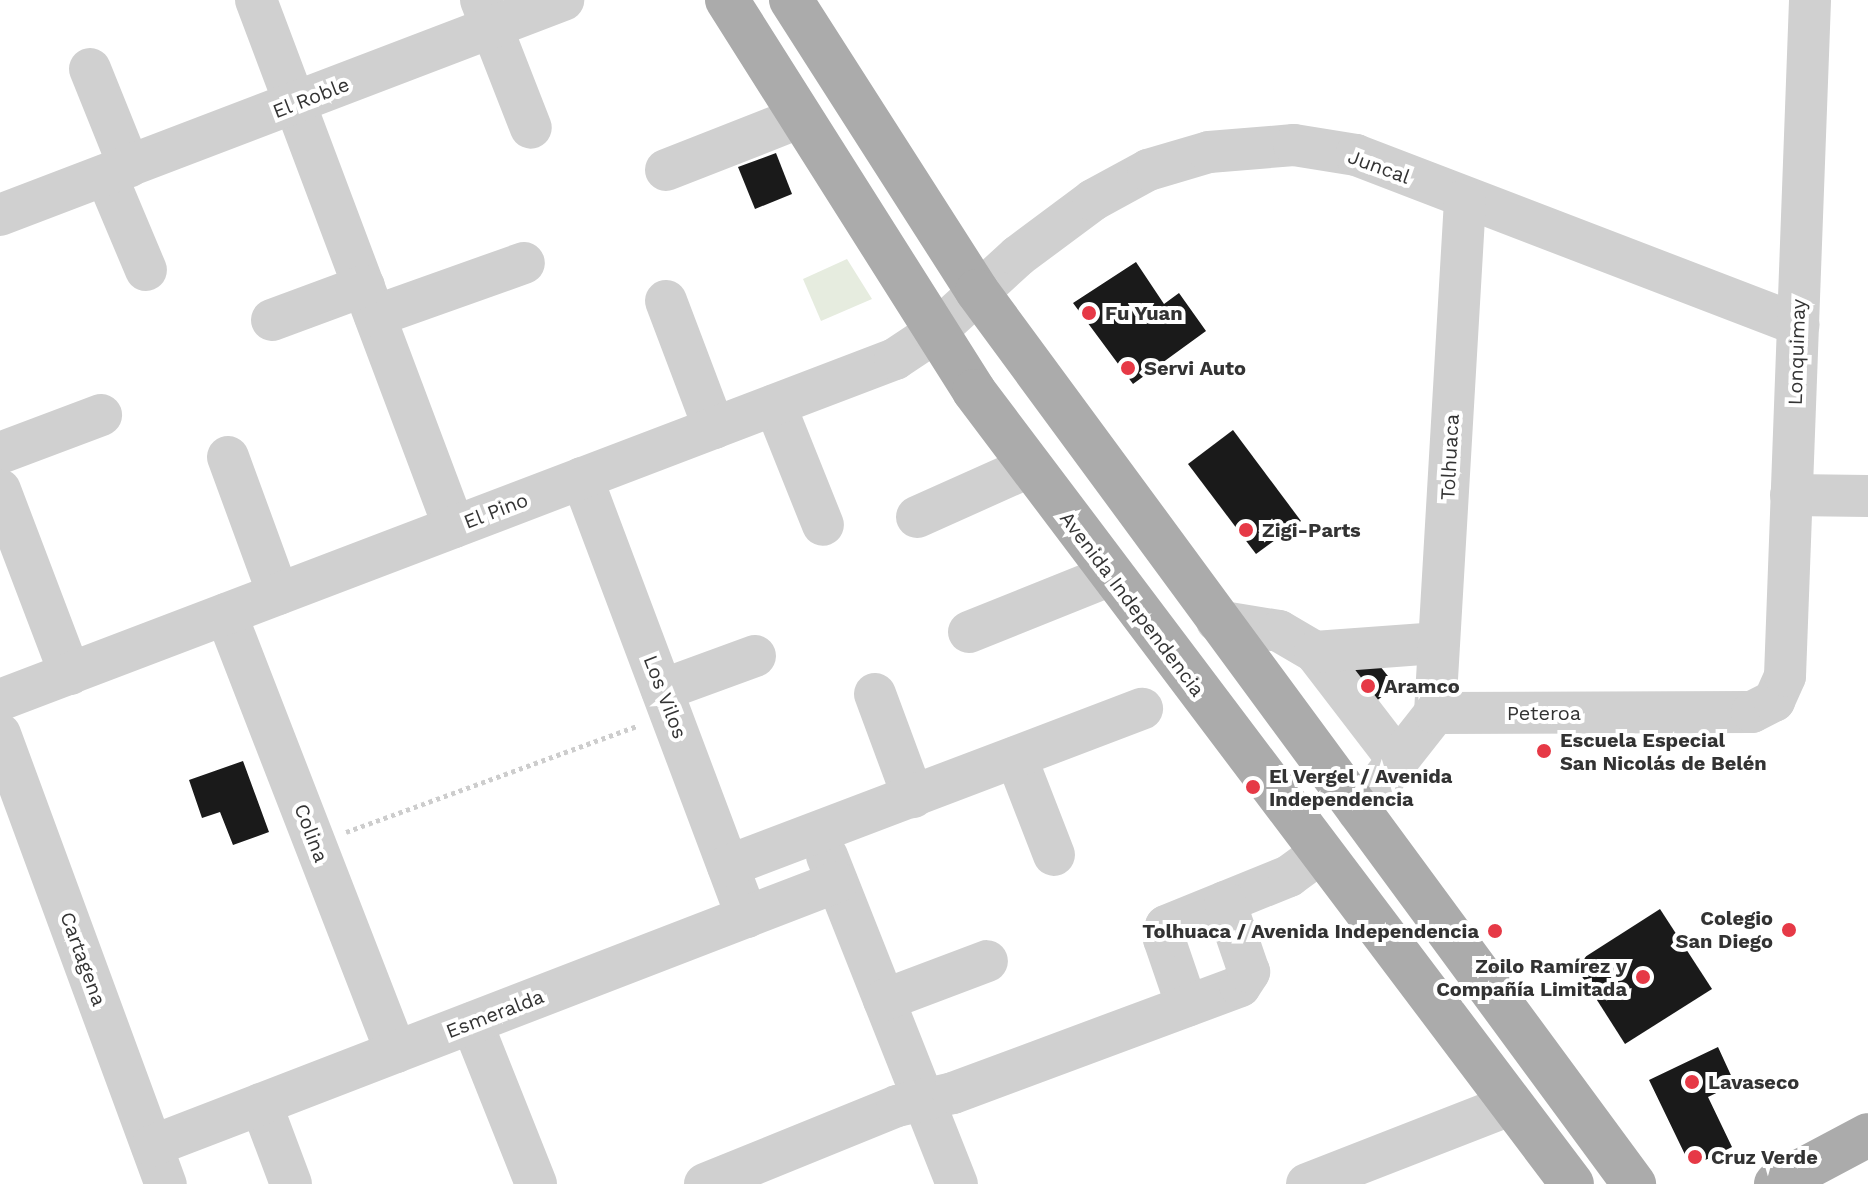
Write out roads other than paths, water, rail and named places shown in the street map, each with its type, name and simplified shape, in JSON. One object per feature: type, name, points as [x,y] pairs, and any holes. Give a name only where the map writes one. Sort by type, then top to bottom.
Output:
[{"type":"main road","name":"Avenida Independencia","points":[[727,0],[934,333],[1029,467],[1572,1184]]},
{"type":"main road","points":[[791,0],[977,291],[1634,1184]]},
{"type":"main road","points":[[1776,1184],[1868,1135]]},
{"type":"street","points":[[256,0],[454,527]]},
{"type":"street","name":"El Roble","points":[[0,215],[295,104],[486,14],[563,0]]},
{"type":"street","name":"Lonquimay","points":[[1774,701],[1785,676],[1810,0]]},
{"type":"street","points":[[486,14],[531,128]]},
{"type":"street","points":[[90,69],[146,270]]},
{"type":"street","points":[[666,170],[799,118]]},
{"type":"street","name":"Juncal","points":[[977,291],[1093,200],[1148,170],[1209,152],[1268,145],[1322,148],[1356,155],[1465,200],[1798,325]]},
{"type":"street","name":"Tolhuaca","points":[[1435,713],[1465,200]]},
{"type":"street","points":[[272,320],[369,301],[524,263]]},
{"type":"street","name":"El Pino","points":[[0,700],[895,359],[934,333],[977,291]]},
{"type":"street","points":[[666,301],[714,428]]},
{"type":"street","points":[[775,405],[823,525]]},
{"type":"street","points":[[0,453],[101,415]]},
{"type":"street","points":[[228,457],[278,594]]},
{"type":"street","points":[[917,517],[1029,467]]},
{"type":"street","name":"Los Vilos","points":[[582,478],[655,706],[728,866],[747,917]]},
{"type":"street","points":[[1791,495],[1868,496]]},
{"type":"street","points":[[2,501],[11,552],[70,674]]},
{"type":"street","points":[[969,632],[1111,575]]},
{"type":"street","name":"Colina","points":[[226,614],[396,1052]]},
{"type":"street","points":[[1217,621],[1279,631],[1315,652],[1398,760]]},
{"type":"street","points":[[1315,652],[1439,643]]},
{"type":"street","points":[[655,706],[755,656]]},
{"type":"street","points":[[875,694],[913,797]]},
{"type":"street","name":"Peteroa","points":[[1435,713],[1752,712],[1774,701]]},
{"type":"street","points":[[728,866],[1142,709]]},
{"type":"street","points":[[1358,811],[1435,713]]},
{"type":"street","name":"Cartagena","points":[[0,734],[159,1165]]},
{"type":"street","points":[[1016,757],[1054,855]]},
{"type":"street","points":[[817,832],[957,1184]]},
{"type":"street","points":[[1187,1006],[1164,930],[1170,922],[1289,876],[1321,853]]},
{"type":"street","name":"Esmeralda","points":[[159,1165],[261,1104],[837,882]]},
{"type":"street","points":[[705,1184],[924,1100],[1187,1006],[1248,979],[1225,902]]},
{"type":"street","points":[[884,1000],[987,961]]},
{"type":"street","points":[[472,1023],[536,1184]]},
{"type":"street","points":[[261,1104],[291,1184]]},
{"type":"street","points":[[1307,1184],[1512,1104]]},
{"type":"place","name":"Fu Yuan","points":[[1089,313]]},
{"type":"place","name":"Servi Auto","points":[[1128,368]]},
{"type":"place","name":"Zigi-Parts","points":[[1246,530]]},
{"type":"place","name":"Aramco","points":[[1368,686]]},
{"type":"place","name":"Escuela Especial San Nicolás de Belén","points":[[1544,751]]},
{"type":"place","name":"El Vergel / Avenida Independencia","points":[[1253,787]]},
{"type":"place","name":"Colegio San Diego","points":[[1789,930]]},
{"type":"place","name":"Tolhuaca / Avenida Independencia","points":[[1495,931]]},
{"type":"place","name":"Zoilo Ramírez y Compañía Limitada","points":[[1643,977]]},
{"type":"place","name":"Lavaseco","points":[[1692,1082]]},
{"type":"place","name":"Cruz Verde","points":[[1695,1157]]}]
